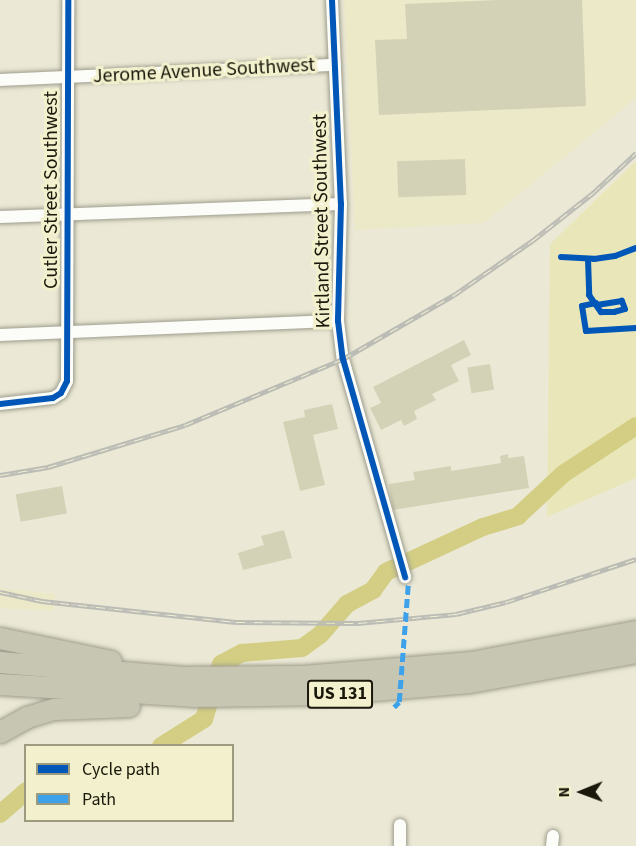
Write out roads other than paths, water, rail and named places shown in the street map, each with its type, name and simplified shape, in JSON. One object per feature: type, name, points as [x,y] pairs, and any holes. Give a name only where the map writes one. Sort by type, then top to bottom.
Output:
[{"type":"highway","name":"US 131","points":[[0,662],[184,677],[347,674],[507,667],[636,631]]},
{"type":"highway","points":[[0,638],[184,677]]},
{"type":"highway","name":"US 131","points":[[0,684],[171,695],[325,694],[507,667],[636,652]]},
{"type":"highway","points":[[0,732],[27,717],[54,709],[136,706],[171,695]]},
{"type":"street","name":"Cutler Street Southwest","points":[[0,404],[53,398],[61,393],[67,381],[68,0]]},
{"type":"street","name":"Kirtland Street Southwest","points":[[332,0],[341,204],[338,321],[343,359],[405,577]]},
{"type":"street","name":"Jerome Avenue Southwest","points":[[0,81],[335,65]]},
{"type":"street","points":[[0,217],[341,204]]},
{"type":"street","points":[[0,335],[338,321]]},
{"type":"street","points":[[400,825],[400,846]]},
{"type":"waterway","points":[[164,744],[204,719],[221,664],[242,653],[302,648],[320,635],[347,604],[373,590],[386,572],[483,527],[518,516],[563,474],[636,426]]},
{"type":"waterway","points":[[0,814],[24,793]]},
{"type":"railway","points":[[0,475],[48,467],[185,425],[343,359],[454,295],[532,241],[593,193],[636,153]]},
{"type":"railway","points":[[0,592],[42,601],[236,622],[358,623],[456,614],[506,602],[636,559]]}]
